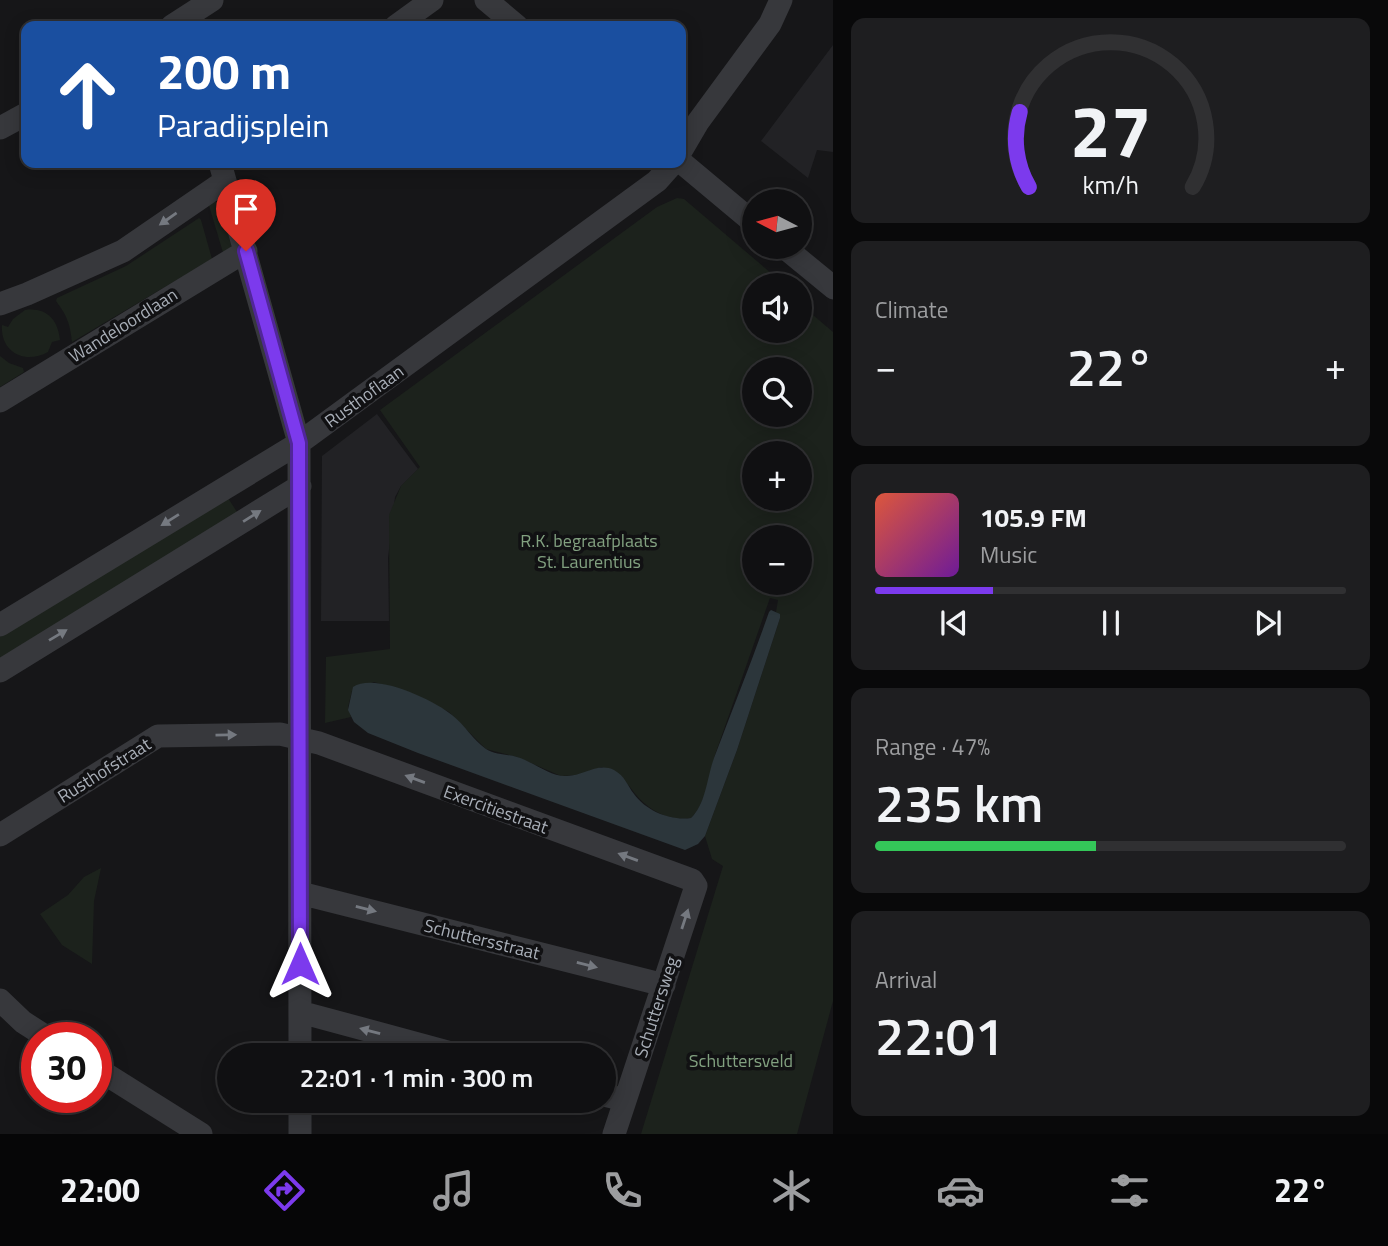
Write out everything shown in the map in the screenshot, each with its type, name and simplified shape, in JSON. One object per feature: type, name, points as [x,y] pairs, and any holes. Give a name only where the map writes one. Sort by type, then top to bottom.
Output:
[{"type":"street","points":[[177,18],[212,0]]},
{"type":"street","points":[[403,21],[432,0]]},
{"type":"street","points":[[486,0],[511,21]]},
{"type":"street","points":[[686,142],[775,17],[781,0]]},
{"type":"street","points":[[0,128],[21,117]]},
{"type":"street","points":[[686,166],[742,213]]},
{"type":"street","name":"Rusthoflaan","points":[[0,625],[299,443],[657,181],[669,168]]},
{"type":"street","points":[[0,304],[123,251],[222,172],[299,443],[300,1043]]},
{"type":"street","name":"Wandeloordlaan","points":[[0,401],[246,251]]},
{"type":"street","points":[[798,259],[833,288]]},
{"type":"street","points":[[0,671],[300,486]]},
{"type":"street","name":"Rusthofstraat","points":[[0,835],[158,736],[280,734],[300,738]]},
{"type":"street","name":"Exercitiestraat","points":[[300,738],[692,880]]},
{"type":"street","name":"Schuttersweg","points":[[616,1093],[664,985],[696,886],[692,880]]},
{"type":"street","name":"Schuttersstraat","points":[[300,893],[664,985]]},
{"type":"street","points":[[0,1000],[23,1022]]},
{"type":"street","points":[[300,1012],[415,1043]]},
{"type":"street","points":[[112,1078],[201,1134]]},
{"type":"street","points":[[300,1113],[300,1134]]},
{"type":"street","name":"Schuttersweg","points":[[614,1113],[614,1134]]},
{"type":"shaded area","points":[[833,45],[833,152],[817,150],[808,178],[761,141]]},
{"type":"shaded area","points":[[377,414],[418,469],[401,486],[395,497],[388,558],[389,621],[321,621],[322,456]]},
{"type":"shaded area","points":[[771,610],[780,614],[780,618],[737,750],[705,836],[698,844],[685,850],[368,733],[354,722],[348,710],[353,687],[363,683],[389,685],[419,696],[443,709],[490,751],[517,757],[561,776],[596,768],[614,770],[621,775],[639,800],[652,810],[675,818],[691,818],[703,798],[714,758]]},
{"type":"green space","points":[[677,198],[684,199],[742,248],[742,259],[754,259],[771,273],[742,273],[742,343],[812,343],[812,314],[833,332],[833,1001],[797,1134],[641,1134],[723,866],[712,859],[705,836],[737,750],[780,618],[776,612],[778,600],[770,598],[716,752],[704,796],[691,818],[672,818],[656,812],[624,781],[602,767],[577,775],[561,776],[517,757],[486,749],[449,712],[411,693],[374,682],[352,691],[348,707],[351,717],[325,723],[326,657],[390,649],[389,515],[401,486],[420,467],[380,410],[657,207]]},
{"type":"green space","points":[[212,200],[220,204],[231,244],[231,249],[224,256],[208,202]]},
{"type":"green space","points":[[199,218],[212,259],[72,342],[69,325],[56,301],[57,298],[126,266]]},
{"type":"green space","points":[[25,310],[45,313],[57,326],[60,340],[52,342],[48,352],[39,356],[16,354],[5,342],[2,334],[2,325],[8,327],[13,319]]},
{"type":"green space","points":[[0,356],[23,368],[24,372],[0,387]]},
{"type":"green space","points":[[226,495],[239,515],[0,665],[0,631]]},
{"type":"green space","points":[[101,868],[94,901],[92,964],[62,945],[40,914],[68,895],[84,877]]},
{"type":"route","points":[[246,251],[299,443],[300,964]]},
{"type":"park label","name":"R.K. begraafplaats St. Laurentius","points":[[589,550]]},
{"type":"park label","name":"Schuttersveld","points":[[741,1060]]}]
